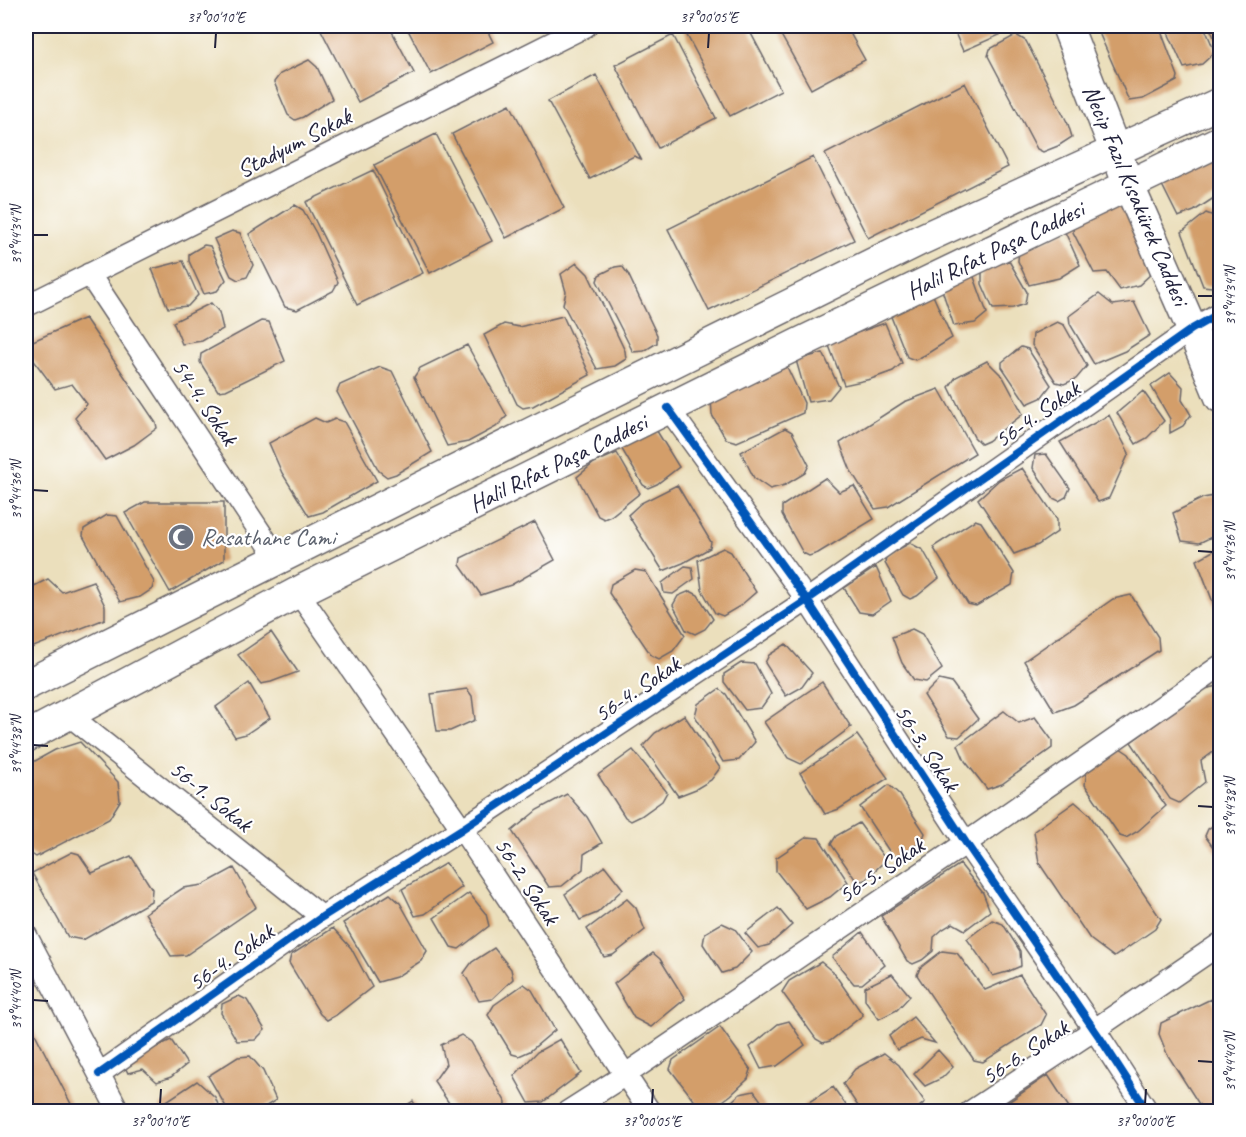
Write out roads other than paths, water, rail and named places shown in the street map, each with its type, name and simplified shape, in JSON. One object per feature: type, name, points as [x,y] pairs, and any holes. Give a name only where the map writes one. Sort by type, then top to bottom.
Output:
[{"type":"main road","name":"Necip Fazıl Kısakürek Caddesi","points":[[1067,26],[1129,186],[1221,397]]},
{"type":"main road","name":"Halil Rıfat Paşa Caddesi","points":[[26,685],[920,240],[1221,103]]},
{"type":"main road","name":"Halil Rıfat Paşa Caddesi","points":[[26,737],[298,592],[668,408],[1221,141]]},
{"type":"street","name":"Stadyum Sokak","points":[[26,306],[586,26]]},
{"type":"street","name":"54-4. Sokak","points":[[89,273],[278,559]]},
{"type":"street","name":"56-4. Sokak","points":[[99,1074],[322,916],[462,829],[807,600],[1192,329],[1221,313]]},
{"type":"street","name":"56-3. Sokak","points":[[668,408],[807,600],[966,843],[1148,1112]]},
{"type":"street","name":"56-2. Sokak","points":[[298,592],[462,829],[650,1112]]},
{"type":"street","name":"56-5. Sokak","points":[[567,1112],[966,843],[1221,666]]},
{"type":"street","name":"56-1. Sokak","points":[[69,715],[322,916]]},
{"type":"street","points":[[26,935],[119,1112]]},
{"type":"street","name":"56-6. Sokak","points":[[970,1112],[1221,944]]},
{"type":"place","name":"Rasathane Cami","points":[[181,537]]}]
